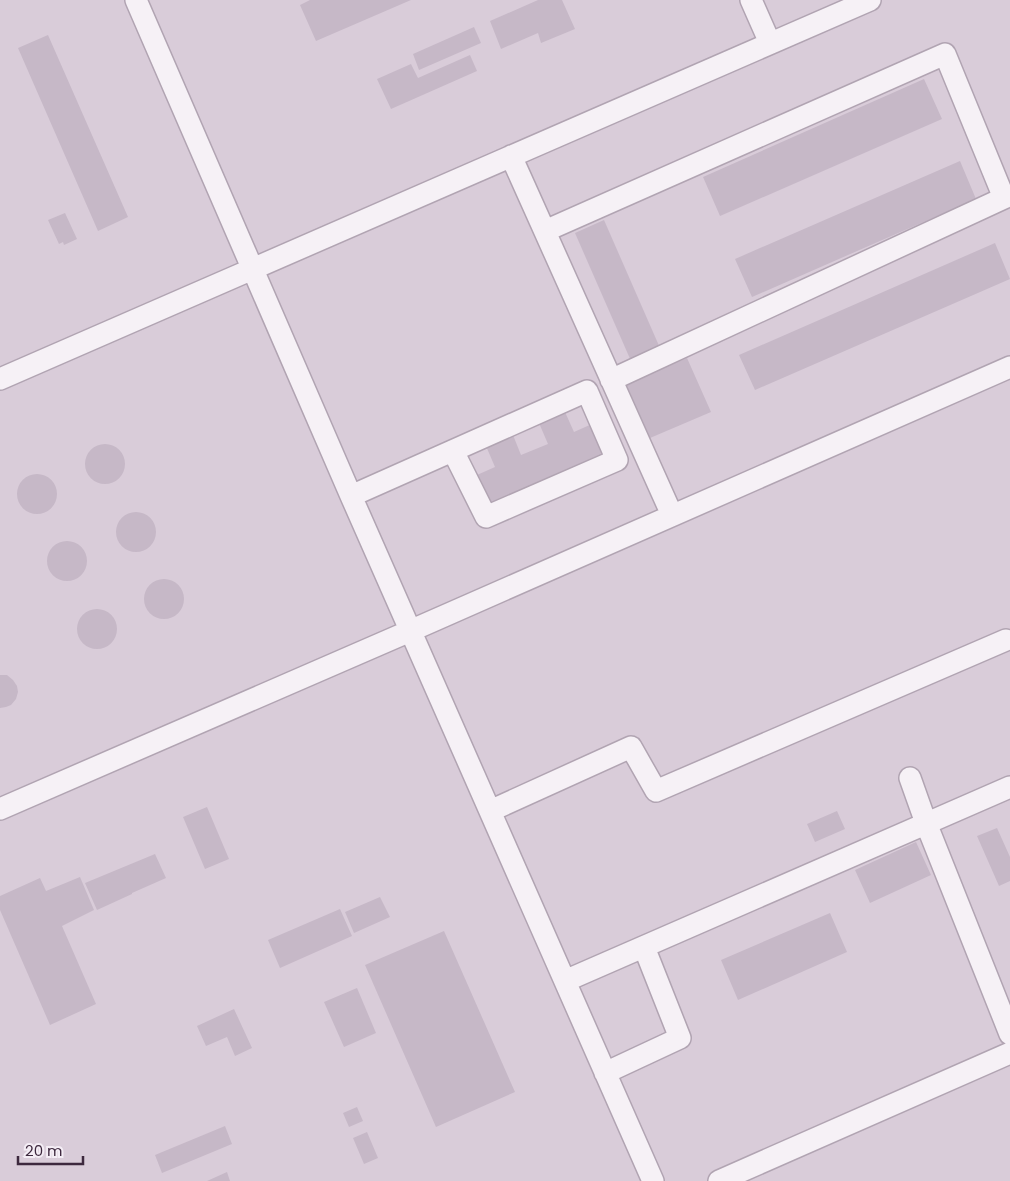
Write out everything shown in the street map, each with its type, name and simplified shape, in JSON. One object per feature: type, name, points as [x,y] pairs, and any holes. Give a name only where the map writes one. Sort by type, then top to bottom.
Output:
[{"type":"lane","points":[[136,0],[351,496],[653,1181]]},
{"type":"lane","points":[[751,0],[770,43]]},
{"type":"lane","points":[[0,379],[870,0]]},
{"type":"lane","points":[[545,231],[945,54],[1004,198],[611,380]]},
{"type":"lane","points":[[511,156],[672,515]]},
{"type":"lane","points":[[0,809],[672,515],[1008,374]]},
{"type":"lane","points":[[351,496],[453,450],[586,391],[617,460],[486,516],[453,450]]},
{"type":"lane","points":[[490,811],[631,747],[656,791],[1006,640]]},
{"type":"lane","points":[[910,778],[1010,1034]]},
{"type":"lane","points":[[565,981],[1010,786]]},
{"type":"lane","points":[[605,1073],[680,1038],[644,947]]},
{"type":"lane","points":[[718,1181],[1010,1053]]},
{"type":"shaded area","points":[[0,0],[1010,0],[1010,1181],[0,1181]]},
{"type":"building","points":[[310,0],[411,0],[316,41],[300,5]]},
{"type":"building","points":[[538,0],[562,0],[575,29],[541,43],[538,33],[501,49],[490,21]]},
{"type":"building","points":[[474,27],[481,43],[419,70],[413,54]]},
{"type":"building","points":[[48,35],[128,217],[98,231],[18,48]]},
{"type":"building","points":[[470,55],[477,71],[391,109],[377,79],[411,64],[418,78]]},
{"type":"building","points":[[924,79],[942,119],[720,216],[703,177]]},
{"type":"building","points":[[960,161],[976,199],[752,297],[735,259]]},
{"type":"building","points":[[65,213],[77,239],[64,245],[63,242],[59,244],[48,220]]},
{"type":"building","points":[[604,220],[660,348],[631,361],[575,233]]},
{"type":"building","points":[[995,243],[1010,279],[755,390],[739,355]]},
{"type":"building","points":[[687,358],[711,412],[650,438],[626,384]]},
{"type":"building","points":[[565,412],[574,432],[592,424],[607,457],[492,508],[477,475],[495,467],[486,446],[513,435],[521,455],[548,444],[539,423]]},
{"type":"building","points":[[109,444],[116,447],[122,453],[125,464],[124,472],[116,481],[109,484],[101,484],[94,481],[86,472],[85,460],[88,453],[97,445]]},
{"type":"building","points":[[41,474],[48,477],[54,483],[57,494],[56,502],[48,511],[41,514],[33,514],[26,511],[18,502],[17,490],[20,483],[29,475]]},
{"type":"building","points":[[140,512],[147,515],[153,521],[156,532],[155,540],[147,549],[140,552],[132,552],[125,549],[117,540],[116,528],[119,521],[128,513]]},
{"type":"building","points":[[71,541],[78,544],[84,550],[87,561],[86,569],[78,578],[71,581],[63,581],[56,578],[48,569],[47,557],[50,550],[59,542]]},
{"type":"building","points":[[168,579],[175,582],[181,588],[184,599],[183,607],[175,616],[168,619],[160,619],[153,616],[145,607],[144,595],[147,588],[156,580]]},
{"type":"building","points":[[101,609],[108,612],[114,618],[117,629],[116,637],[108,646],[101,649],[93,649],[86,646],[78,637],[77,625],[80,618],[89,610]]},
{"type":"building","points":[[0,675],[7,675],[13,680],[18,692],[16,699],[11,705],[0,708]]},
{"type":"building","points":[[207,807],[229,859],[205,869],[183,817]]},
{"type":"building","points":[[837,811],[845,829],[815,842],[807,824]]},
{"type":"building","points":[[997,828],[1010,857],[1010,881],[999,886],[977,836]]},
{"type":"building","points":[[916,842],[931,875],[870,903],[855,870]]},
{"type":"building","points":[[155,854],[166,878],[97,910],[85,883]]},
{"type":"building","points":[[80,877],[94,910],[62,926],[96,1004],[50,1025],[0,910],[0,896],[40,878],[46,891]]},
{"type":"building","points":[[380,897],[390,917],[354,933],[345,912]]},
{"type":"building","points":[[340,909],[352,936],[280,968],[268,940]]},
{"type":"building","points":[[830,913],[847,952],[738,1000],[721,960]]},
{"type":"building","points":[[444,931],[515,1092],[436,1127],[365,965]]},
{"type":"building","points":[[357,988],[376,1033],[344,1047],[324,1002]]},
{"type":"building","points":[[234,1009],[252,1048],[235,1056],[227,1037],[206,1046],[197,1026]]},
{"type":"building","points":[[357,1107],[363,1121],[349,1127],[343,1113]]},
{"type":"building","points":[[225,1126],[232,1144],[162,1173],[155,1155]]},
{"type":"building","points":[[367,1132],[378,1158],[364,1164],[353,1138]]},
{"type":"building","points":[[227,1172],[230,1181],[207,1181]]}]
